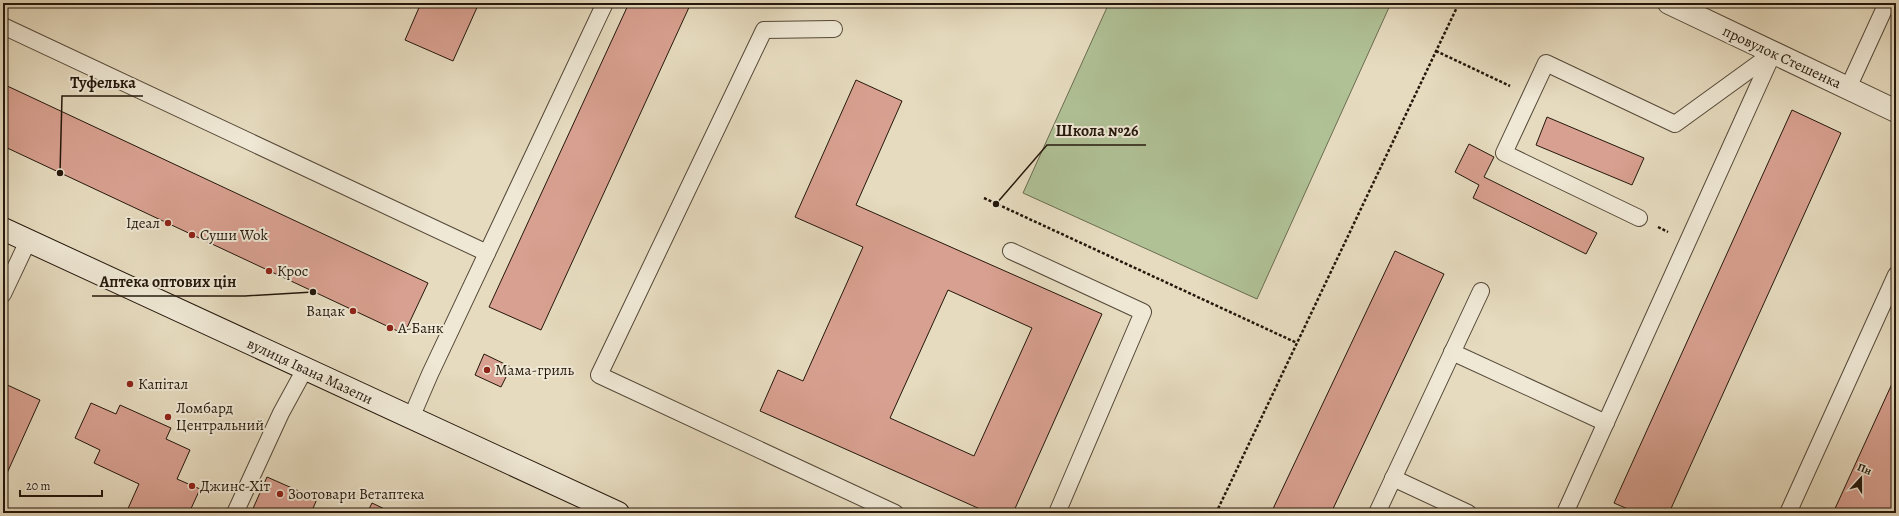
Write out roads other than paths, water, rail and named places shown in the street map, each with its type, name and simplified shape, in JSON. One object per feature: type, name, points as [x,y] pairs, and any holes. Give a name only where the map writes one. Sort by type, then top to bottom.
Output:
[{"type":"main road","name":"провулок Стешенка","points":[[1669,3],[1896,111]]},
{"type":"main road","name":"вулиця Івана Мазепи","points":[[3,230],[618,513]]},
{"type":"lane","points":[[411,418],[605,3]]},
{"type":"lane","points":[[1848,88],[1887,3]]},
{"type":"lane","points":[[3,26],[487,253]]},
{"type":"lane","points":[[834,29],[764,30],[599,375],[895,513]]},
{"type":"lane","points":[[1639,218],[1504,153],[1546,63],[1675,124],[1773,52]]},
{"type":"lane","points":[[1565,513],[1773,52]]},
{"type":"lane","points":[[3,294],[28,241]]},
{"type":"lane","points":[[1011,251],[1143,312],[1057,513]]},
{"type":"lane","points":[[1788,513],[1896,275]]},
{"type":"lane","points":[[1377,513],[1481,291]]},
{"type":"lane","points":[[1452,352],[1606,423]]},
{"type":"lane","points":[[235,513],[282,413],[305,369]]},
{"type":"lane","points":[[1393,478],[1468,513]]},
{"type":"place","name":"Туфелька","points":[[60,173]]},
{"type":"place","name":"Школа №26","points":[[996,204]]},
{"type":"place","name":"Ідеал","points":[[168,223]]},
{"type":"place","name":"Суши Wok","points":[[192,235]]},
{"type":"place","name":"Крос","points":[[269,271]]},
{"type":"place","name":"Аптека оптових цін","points":[[313,292]]},
{"type":"place","name":"Вацак","points":[[353,311]]},
{"type":"place","name":"А-Банк","points":[[390,328]]},
{"type":"place","name":"Мама-гриль","points":[[487,370]]},
{"type":"place","name":"Капітал","points":[[130,384]]},
{"type":"place","name":"Ломбард Центральний","points":[[168,417]]},
{"type":"place","name":"Джинс-Хіт","points":[[192,486]]},
{"type":"place","name":"Зоотовари Ветаптека","points":[[280,494]]}]
